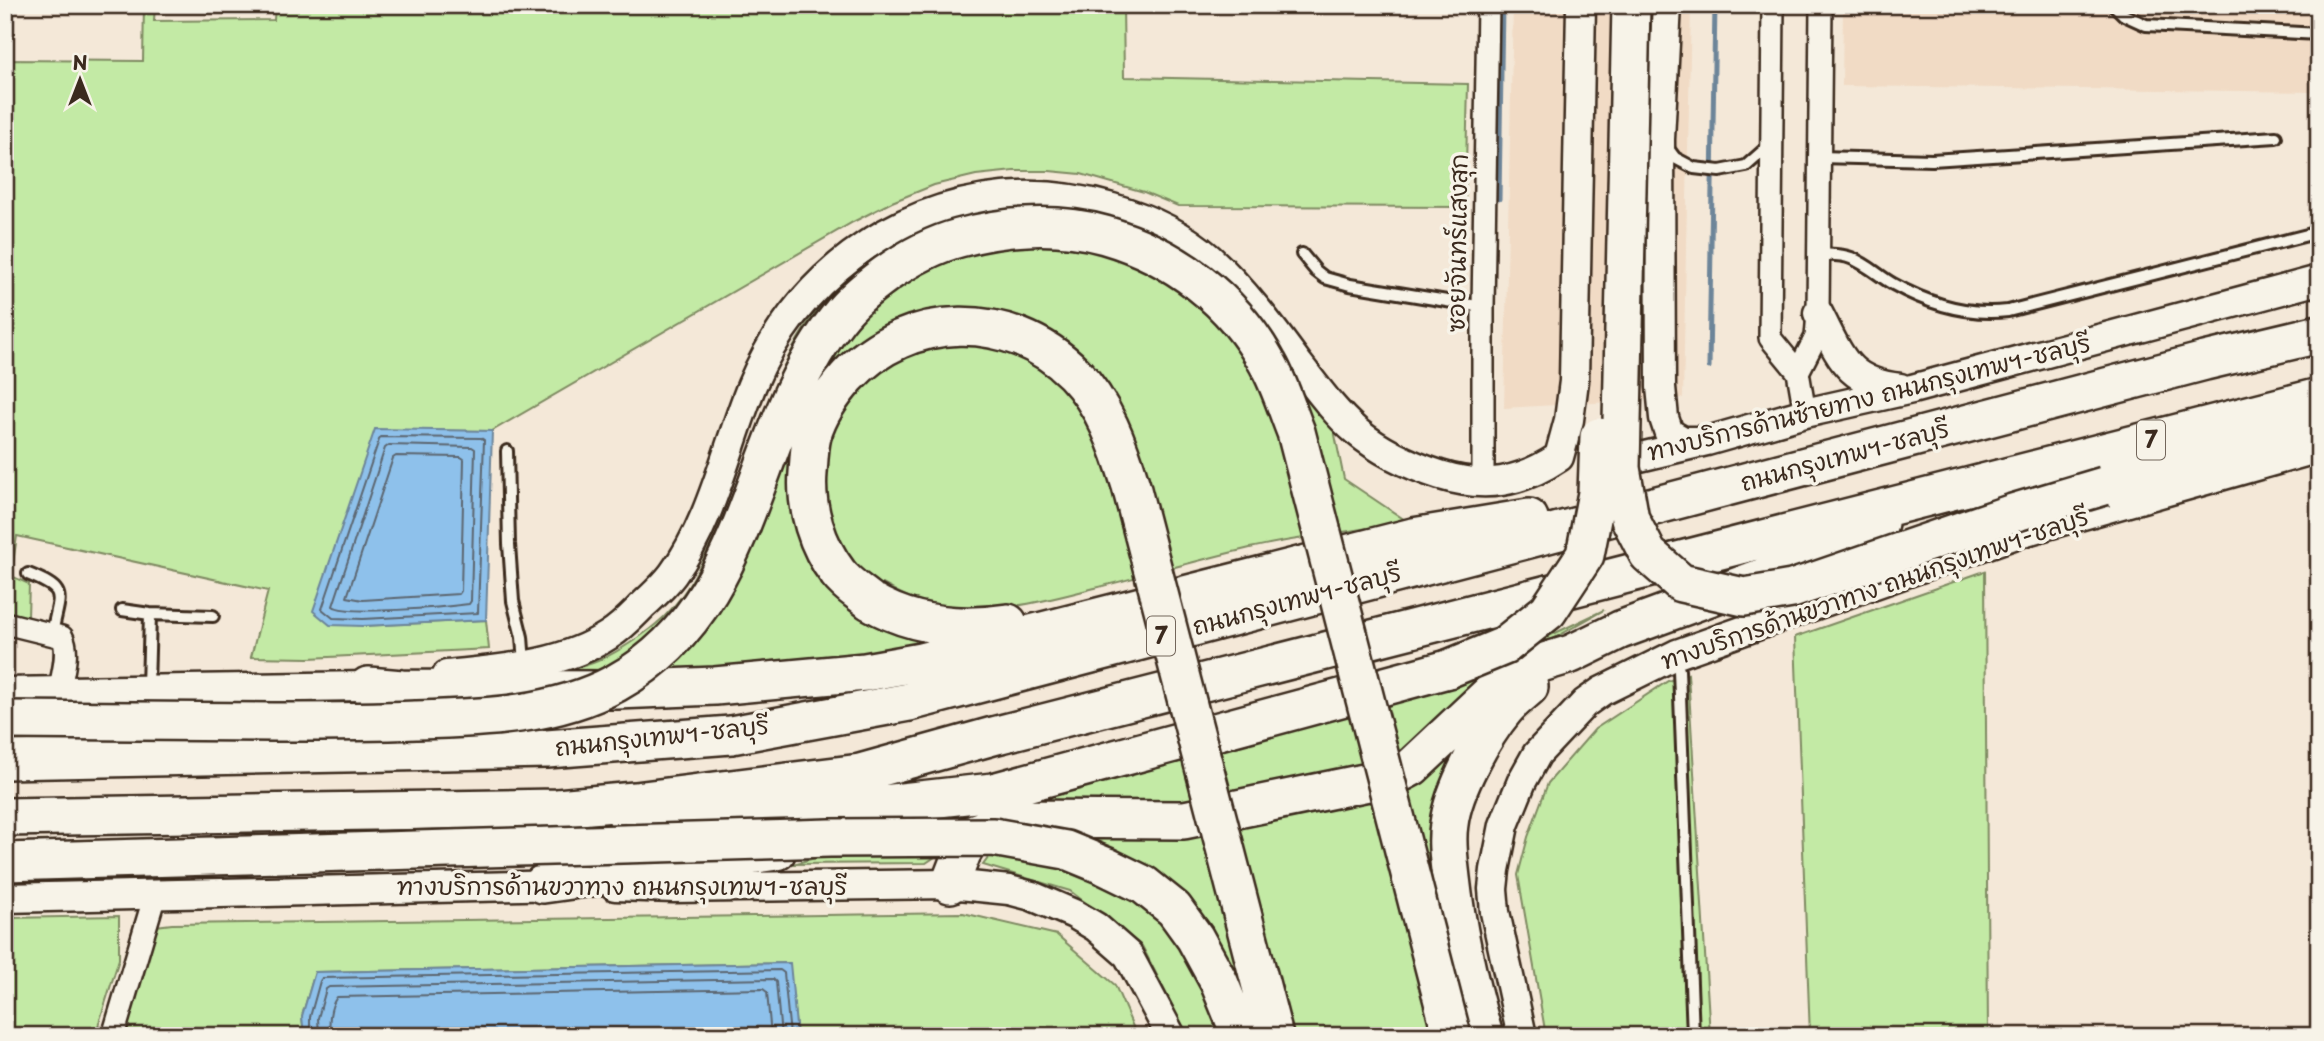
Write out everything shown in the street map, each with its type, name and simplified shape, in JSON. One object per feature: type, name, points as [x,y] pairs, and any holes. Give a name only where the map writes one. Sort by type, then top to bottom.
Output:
[{"type":"highway","points":[[544,884],[708,862],[921,824],[993,792],[1448,669],[1504,646],[1548,611],[1585,555],[1597,492],[1611,5]]},
{"type":"highway","points":[[1631,5],[1621,468],[1630,519],[1648,554],[1682,583],[1744,597],[1792,589],[2013,513],[2314,424]]},
{"type":"highway","points":[[5,720],[348,722],[500,716],[541,710],[612,685],[639,669],[679,634],[705,600],[731,553],[777,430],[800,378],[830,329],[856,298],[917,253],[943,243],[1002,229],[1056,227],[1089,231],[1144,249],[1195,277],[1237,318],[1269,365],[1296,432],[1452,1036]]},
{"type":"highway","points":[[1274,1036],[1131,486],[1112,431],[1089,390],[1067,366],[1035,344],[1014,334],[962,325],[939,327],[884,345],[855,368],[822,412],[812,436],[807,484],[818,537],[838,573],[870,601],[909,620],[984,626],[1064,611],[1256,563],[1329,550],[1369,548]]},
{"type":"highway","name":"ถนนกรุงเทพฯ-ชลบุรี","points":[[5,760],[561,748],[731,735],[909,702],[2214,359],[2319,334]]},
{"type":"highway","points":[[368,686],[402,689],[617,690],[715,686],[866,672],[934,659],[1413,537],[1580,508],[1897,429],[2214,359]]},
{"type":"highway","name":"7","points":[[5,817],[557,808],[662,798],[860,773],[1006,732],[1926,496],[2314,424]]},
{"type":"highway","points":[[950,884],[962,853],[974,833],[1015,819],[1184,820],[1394,777],[1412,767],[1494,690],[1521,669],[1570,654],[1620,631],[1823,555],[1926,496]]},
{"type":"highway","points":[[1484,1036],[1468,980],[1454,907],[1448,853],[1449,823],[1456,797],[1474,758],[1505,710],[1539,676],[1570,654]]},
{"type":"highway","points":[[557,808],[683,822],[820,811],[993,792]]},
{"type":"highway","points":[[5,862],[788,839],[993,837],[1066,850],[1144,885],[1174,908],[1195,938],[1219,982],[1241,1036]]},
{"type":"main road","points":[[5,692],[368,686],[524,667],[583,648],[608,636],[625,623],[673,574],[706,511],[766,355],[779,333],[811,292],[860,248],[882,234],[941,208],[1004,196],[1067,198],[1130,214],[1185,240],[1209,258],[1234,284],[1328,403],[1354,430],[1399,460],[1455,480],[1511,480],[1536,472],[1559,457],[1569,420],[1574,381],[1581,5]]},
{"type":"main road","points":[[1667,5],[1660,139],[1661,387],[1664,418],[1669,433],[1678,439],[1707,442]]},
{"type":"main road","name":"ทางบริการด้านซ้ายทาง ถนนกรุงเทพฯ-ชลบุรี","points":[[1569,420],[1579,448],[1592,454],[1640,457],[1707,442],[1805,413],[1912,389],[2310,283]]},
{"type":"main road","points":[[1818,313],[1850,370],[1864,380],[1880,386],[1912,389]]},
{"type":"main road","name":"ทางบริการด้านขวาทาง ถนนกรุงเทพฯ-ชลบุรี","points":[[1522,1036],[1495,912],[1495,870],[1504,825],[1521,781],[1537,754],[1585,703],[1602,691],[1677,654],[2019,533],[2314,424]]},
{"type":"main road","name":"ทางบริการด้านขวาทาง ถนนกรุงเทพฯ-ชลบุรี","points":[[5,898],[544,884],[674,888],[950,884],[1010,890],[1032,896],[1074,914],[1096,927],[1128,955],[1171,1036]]},
{"type":"street","name":"ซอยจันทร์แสงสุก","points":[[1483,482],[1488,5]]},
{"type":"street","points":[[1773,5],[1770,338],[1798,372],[1805,413]]},
{"type":"street","points":[[1798,372],[1816,337],[1818,313],[1821,5]]},
{"type":"street","points":[[5,623],[62,637],[65,642],[60,692]]},
{"type":"street","points":[[113,1036],[155,895]]},
{"type":"lane","points":[[2114,5],[2131,19],[2146,25],[2319,34]]},
{"type":"lane","points":[[1819,156],[1932,160],[2276,137]]},
{"type":"lane","points":[[1660,139],[1675,158],[1684,163],[1694,168],[1720,171],[1746,166],[1771,144]]},
{"type":"lane","points":[[1819,254],[1852,258],[1907,291],[1938,304],[1957,310],[1992,313],[2319,232]]},
{"type":"lane","points":[[1302,254],[1315,271],[1325,278],[1350,285],[1483,307]]},
{"type":"lane","points":[[508,451],[510,567],[513,601],[522,636],[524,667]]},
{"type":"lane","points":[[28,574],[51,583],[59,594],[52,634]]},
{"type":"lane","points":[[122,610],[150,614],[213,616]]},
{"type":"lane","points":[[148,690],[150,614]]},
{"type":"lane","points":[[1679,670],[1693,1036]]},
{"type":"shaded area","points":[[1513,5],[1691,5],[1683,398],[1504,408]]},
{"type":"shaded area","points":[[1843,5],[2319,5],[2319,92],[1842,86]]},
{"type":"green space","points":[[144,5],[155,5],[154,21],[274,20],[275,5],[1123,5],[1124,77],[1468,84],[1465,207],[1178,206],[1144,192],[1081,174],[1049,171],[976,175],[934,185],[853,222],[492,431],[375,430],[363,626],[486,620],[489,649],[309,658],[251,657],[268,591],[17,536],[11,576],[29,584],[28,617],[17,637],[5,634],[5,60],[143,61]]},
{"type":"green space","points":[[1051,209],[1275,350],[1301,390],[1334,430],[1344,479],[1408,522],[1270,544],[1055,598],[993,609],[931,605],[883,584],[862,612],[912,637],[945,645],[855,661],[536,676],[586,665],[609,656],[650,629],[681,596],[712,542],[784,365],[807,325],[834,289],[870,258],[932,226],[982,215]]},
{"type":"green space","points":[[1985,571],[1988,1036],[1810,1036],[1795,637]]},
{"type":"green space","points":[[1604,610],[1528,653],[1399,756],[1181,811],[1002,812],[926,863],[793,864],[1061,791],[1528,646]]},
{"type":"green space","points":[[1688,674],[1710,1036],[1546,1036],[1518,875],[1528,837],[1548,783],[1595,729],[1668,681]]},
{"type":"green space","points":[[1465,735],[1431,865],[1437,916],[1471,1036],[1182,1036],[1173,1007],[1142,946],[1070,891],[983,865],[994,850],[1030,831],[1139,839],[1255,820]]},
{"type":"green space","points":[[963,913],[1057,935],[1115,985],[1137,1036],[797,1036],[789,963],[315,972],[302,1016],[304,1036],[124,1036],[156,926]]},
{"type":"green space","points":[[119,916],[119,959],[95,1036],[5,1036],[5,918]]},
{"type":"water","points":[[375,429],[492,431],[486,620],[330,625],[313,611]]},
{"type":"water","points":[[790,963],[797,1036],[304,1036],[302,1016],[315,972]]},
{"type":"waterway","points":[[1499,199],[1502,5]]},
{"type":"waterway","points":[[1709,367],[1715,5]]}]
